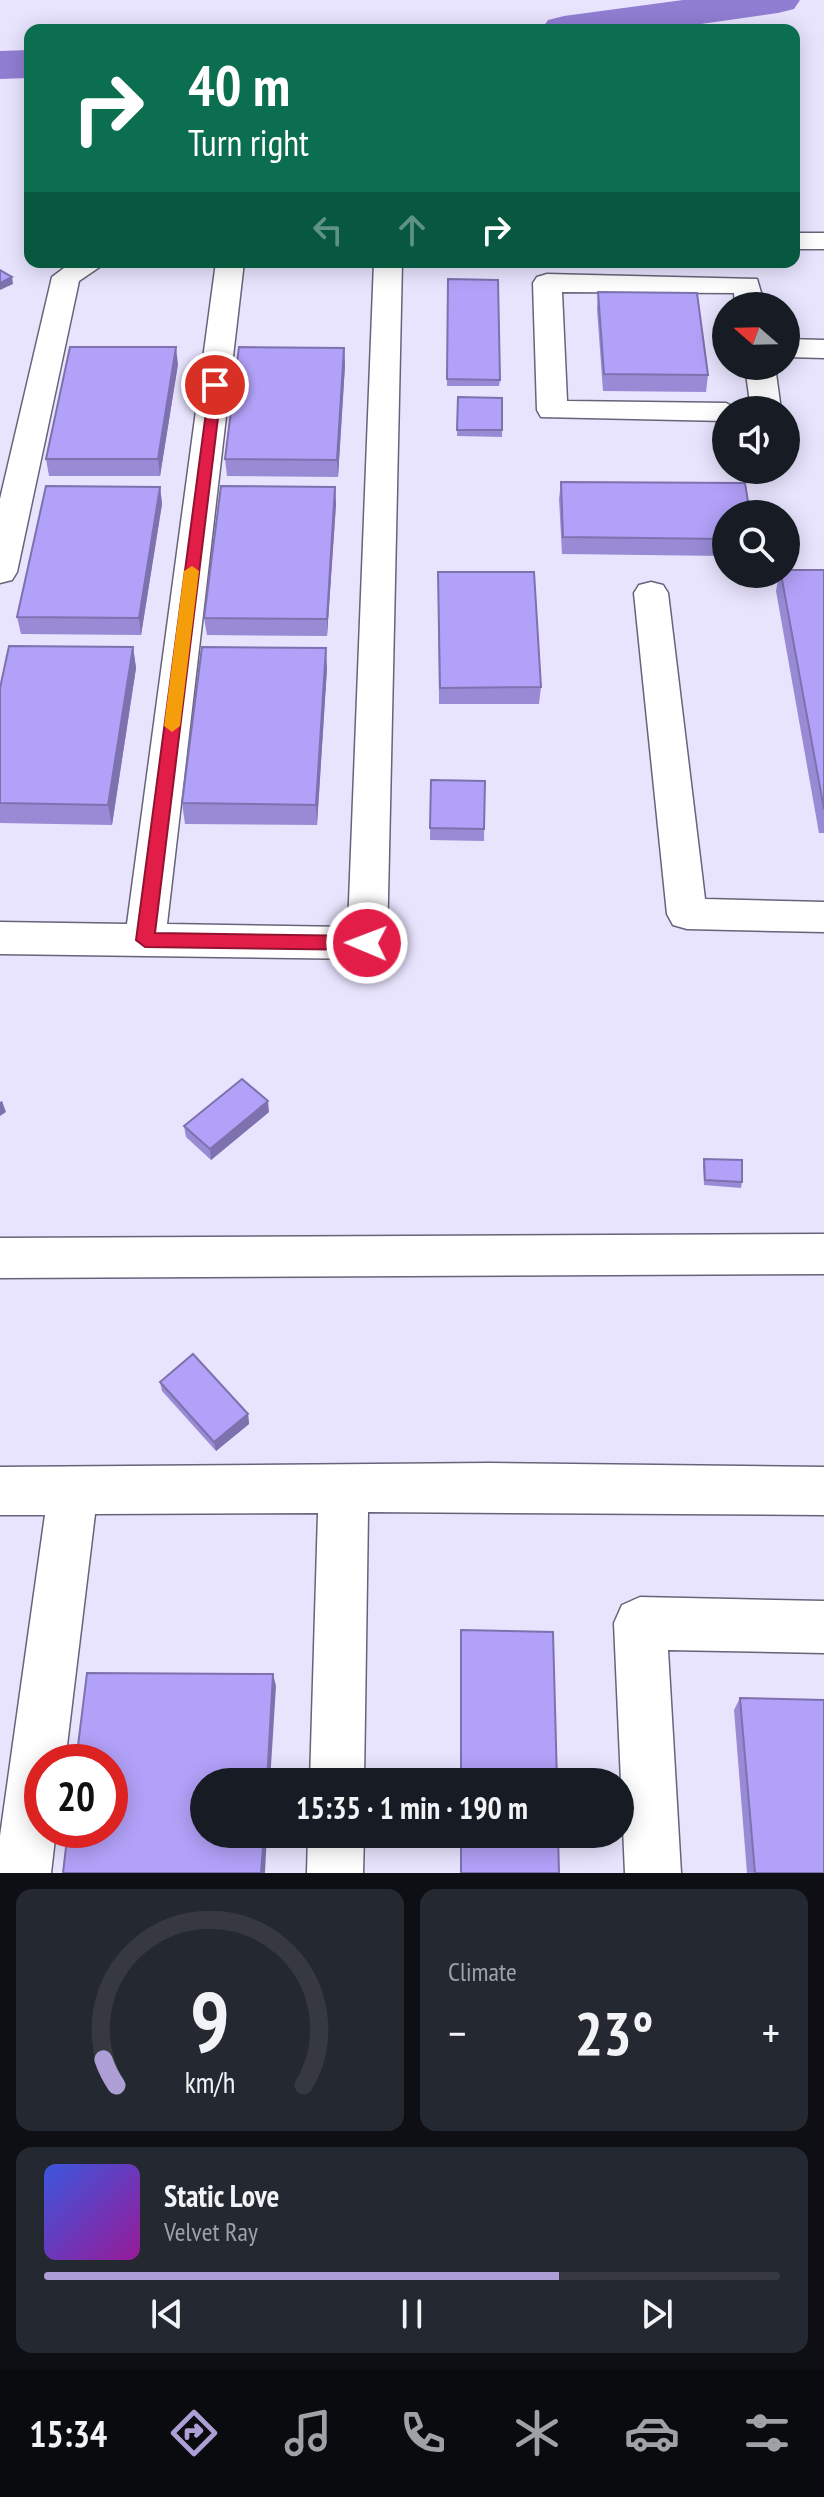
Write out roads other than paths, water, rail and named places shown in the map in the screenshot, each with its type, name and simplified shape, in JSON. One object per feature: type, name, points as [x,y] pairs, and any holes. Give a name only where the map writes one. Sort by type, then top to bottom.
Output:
[{"type":"street","points":[[800,241],[824,241]]},
{"type":"street","points":[[0,572],[66,277],[82,268]]},
{"type":"street","points":[[145,940],[229,268]]},
{"type":"street","points":[[0,938],[367,943],[388,268]]},
{"type":"street","points":[[712,412],[552,410],[547,283],[747,285],[748,292]]},
{"type":"street","points":[[800,348],[824,349]]},
{"type":"street","points":[[651,593],[687,914],[824,917]]},
{"type":"street","points":[[0,1258],[824,1254]]},
{"type":"street","points":[[0,1491],[490,1487],[824,1491]]},
{"type":"street","points":[[337,1768],[344,1488]]},
{"type":"street","points":[[23,1873],[73,1490]]},
{"type":"street","points":[[653,1873],[640,1623],[824,1627]]},
{"type":"street","points":[[335,1873],[336,1848]]},
{"type":"waterway","points":[[607,24],[778,0]]},
{"type":"waterway","points":[[0,65],[24,64]]}]
